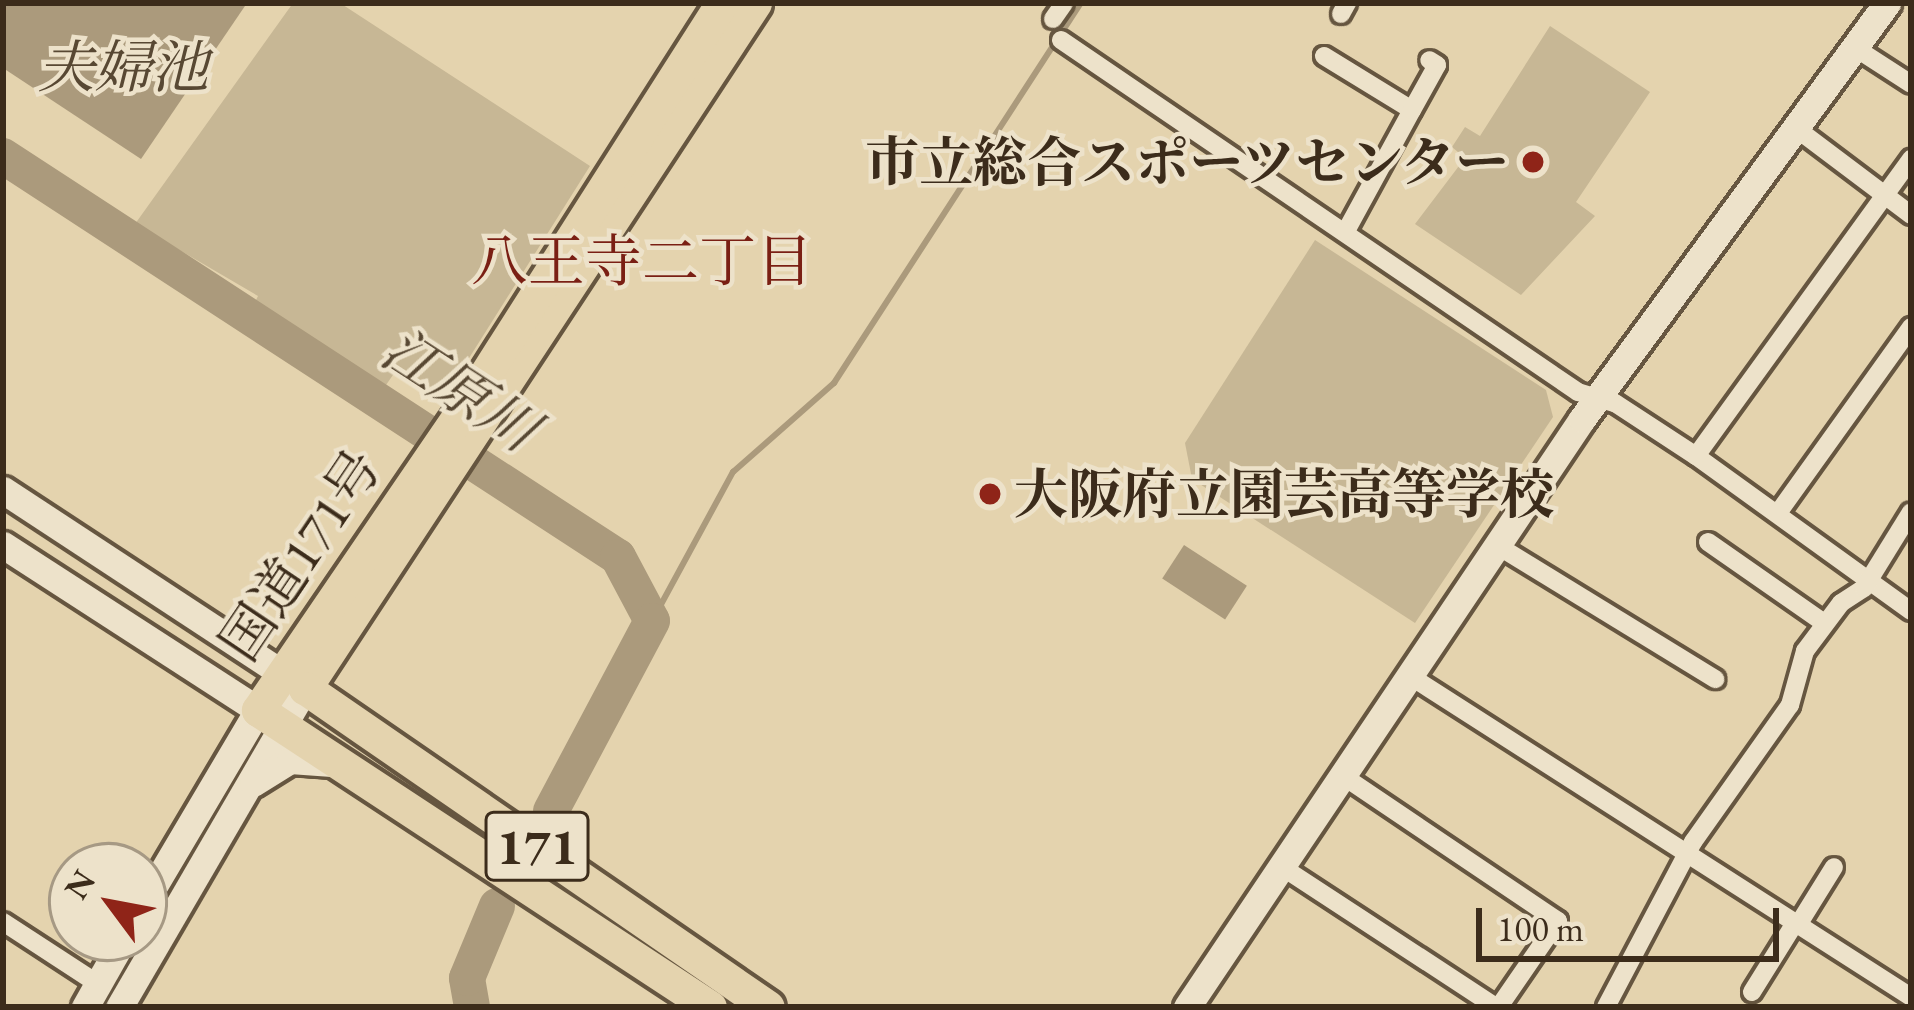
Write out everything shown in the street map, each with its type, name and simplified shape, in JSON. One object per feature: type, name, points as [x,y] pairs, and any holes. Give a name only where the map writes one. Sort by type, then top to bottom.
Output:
[{"type":"highway","name":"国道171号","points":[[710,1007],[269,718],[722,3]]},
{"type":"highway","name":"国道171号","points":[[293,680],[755,3]]},
{"type":"highway","name":"国道171号","points":[[293,680],[768,1007]]},
{"type":"street","points":[[1187,1007],[1597,399],[1857,49],[1875,7]]},
{"type":"street","points":[[1061,40],[1597,399],[1696,456],[1911,611]]},
{"type":"street","points":[[1857,49],[1911,84]]},
{"type":"street","points":[[1324,56],[1412,110]]},
{"type":"street","points":[[1346,231],[1438,65],[1429,59]]},
{"type":"street","points":[[1797,129],[1911,214]]},
{"type":"street","points":[[1696,456],[1911,158]]},
{"type":"street","points":[[1778,513],[1911,327]]},
{"type":"street","points":[[3,490],[293,680]]},
{"type":"street","points":[[1606,1007],[1689,854],[1790,705],[1804,650],[1866,578],[1911,512]]},
{"type":"street","points":[[1708,542],[1824,623]]},
{"type":"street","points":[[3,544],[269,718]]},
{"type":"street","points":[[1498,545],[1715,679]]},
{"type":"street","points":[[1411,676],[1911,997]]},
{"type":"street","points":[[119,1007],[249,787],[269,718]]},
{"type":"street","points":[[168,868],[269,718]]},
{"type":"street","points":[[249,787],[290,760],[336,764]]},
{"type":"street","points":[[1282,867],[1497,1007],[1558,921],[1343,776]]},
{"type":"street","points":[[1752,992],[1834,867]]},
{"type":"street","points":[[3,922],[91,996],[110,962]]},
{"type":"shaded area","points":[[293,3],[340,3],[590,166],[442,401],[395,372],[386,385],[255,302],[258,296],[135,224]]},
{"type":"shaded area","name":"市立総合スポーツセンター","points":[[1550,26],[1650,92],[1576,202],[1595,216],[1521,295],[1415,224],[1465,158],[1452,147],[1465,127],[1480,136]]},
{"type":"shaded area","points":[[1315,240],[1546,390],[1553,417],[1415,623],[1192,479],[1185,443]]},
{"type":"water","name":"夫婦池","points":[[3,3],[247,3],[141,159],[3,68]]},
{"type":"water","points":[[1184,545],[1247,586],[1225,619],[1162,579]]},
{"type":"waterway","points":[[652,621],[733,472],[834,383],[1081,3]]},
{"type":"waterway","name":"江原川","points":[[3,156],[618,557],[652,621],[551,811]]},
{"type":"waterway","name":"江原川","points":[[472,1007],[467,978],[497,906]]},
{"type":"place","name":"市立総合スポーツセンター","points":[[1533,162]]},
{"type":"place","name":"大阪府立園芸高等学校","points":[[990,494]]},
{"type":"district","name":"八王寺二丁目","points":[[642,262]]}]
